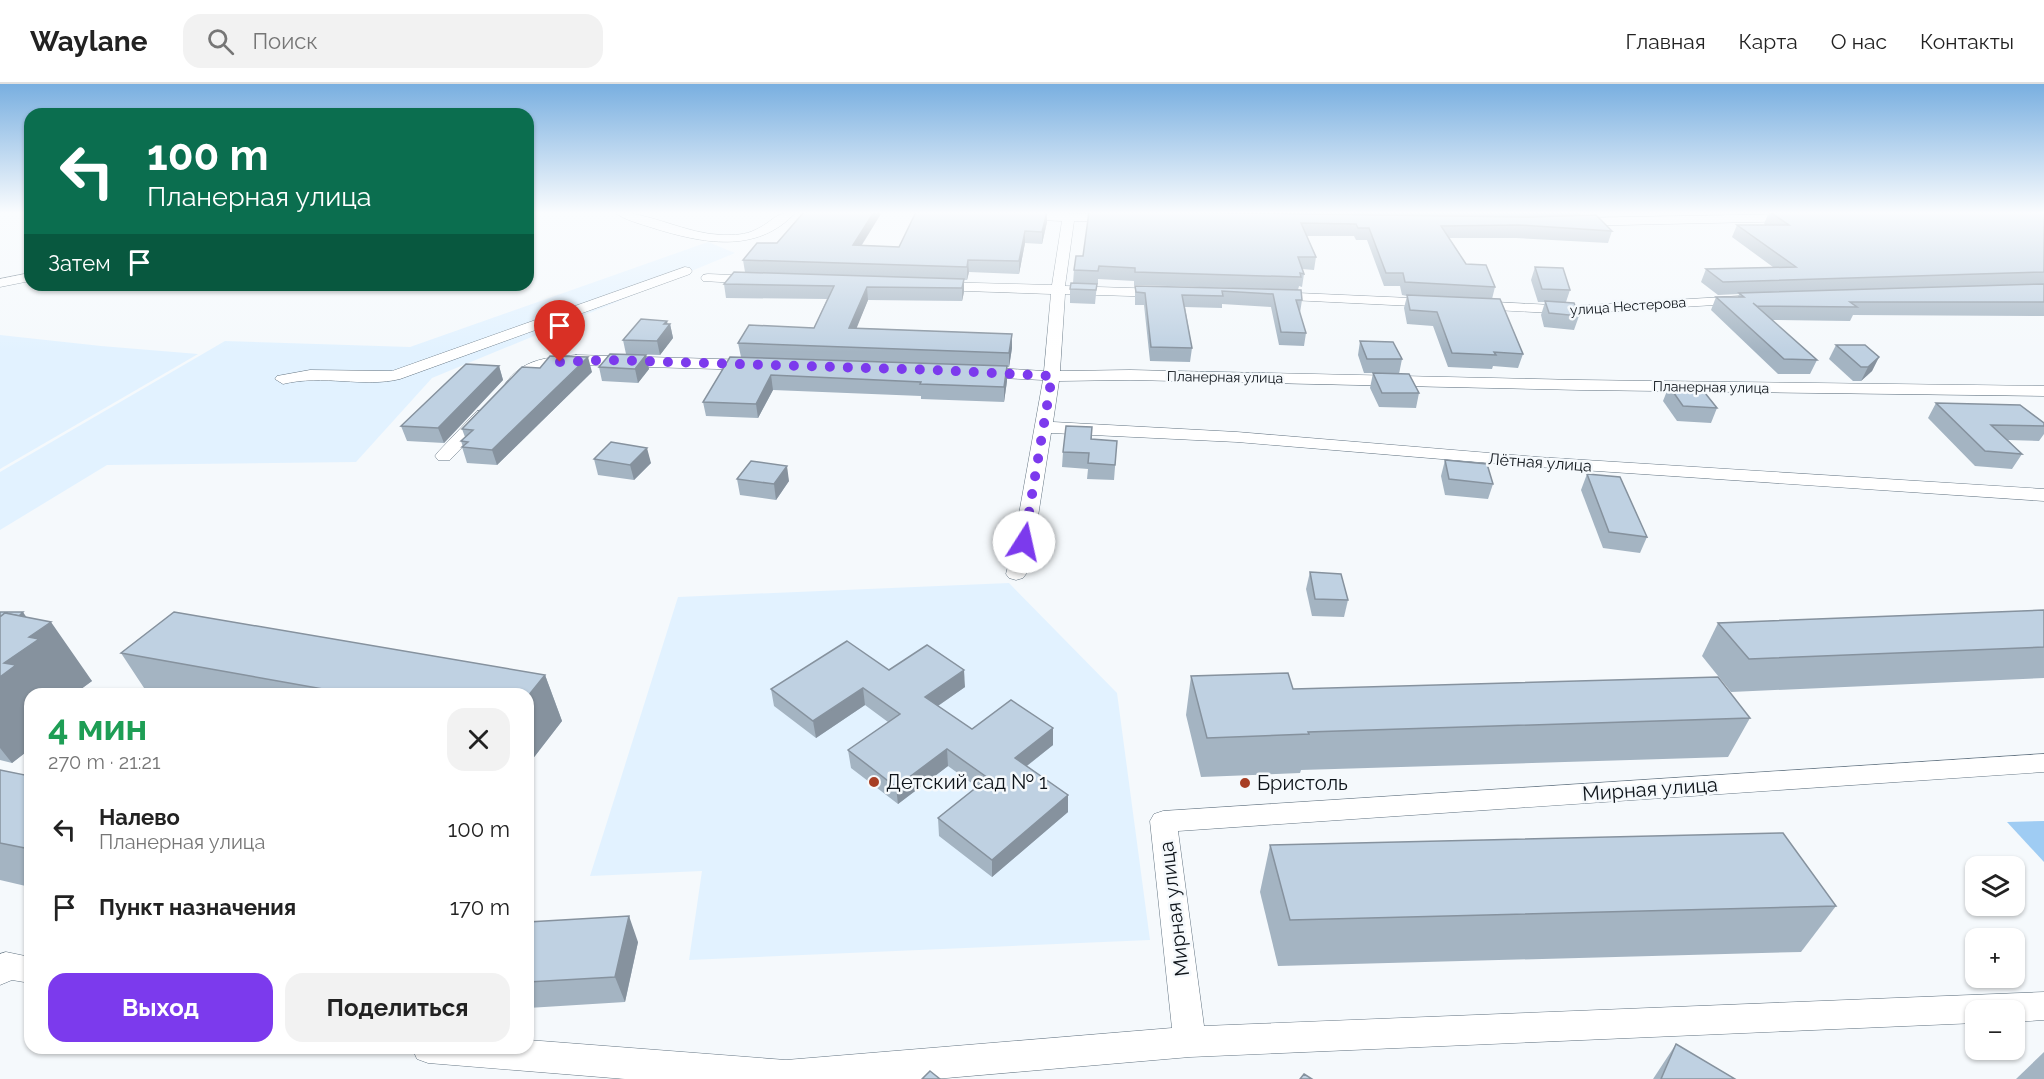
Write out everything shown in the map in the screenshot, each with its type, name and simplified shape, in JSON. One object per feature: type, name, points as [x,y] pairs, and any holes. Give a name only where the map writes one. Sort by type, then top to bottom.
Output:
[{"type":"street","points":[[1016,574],[1026,530],[1052,376],[1062,258]]},
{"type":"street","points":[[283,379],[306,373],[374,378],[394,376],[685,271]]},
{"type":"street","points":[[0,283],[24,278]]},
{"type":"street","points":[[708,278],[770,281]]},
{"type":"street","points":[[920,286],[1177,293]]},
{"type":"street","name":"улица Нестерова","points":[[1260,296],[1571,310],[1631,308],[1678,302],[1758,300]]},
{"type":"street","points":[[444,456],[525,370],[544,363],[605,360],[769,365]]},
{"type":"street","name":"Планерная улица","points":[[965,372],[1052,376],[1142,375],[1580,385],[2044,391]]},
{"type":"street","name":"Лётная улица","points":[[1042,427],[1237,437],[1537,462],[2041,495]]},
{"type":"street","name":"Мирная улица","points":[[1190,1042],[1163,821],[2044,763]]},
{"type":"street","points":[[0,971],[6,965],[24,969]]},
{"type":"street","points":[[505,1054],[786,1076],[1190,1042],[2044,1006]]},
{"type":"shaded area","points":[[661,258],[722,258],[432,378],[356,462],[107,465],[0,530],[0,472],[225,341],[410,347]]},
{"type":"shaded area","points":[[0,335],[101,346],[198,354],[0,469]]},
{"type":"shaded area","name":"Детский сад № 1","points":[[1009,583],[1117,693],[1150,940],[689,960],[702,871],[590,876],[678,597]]},
{"type":"shaded area","points":[[2044,821],[2044,862],[2007,822]]},
{"type":"building","points":[[1020,258],[1019,261],[968,260],[967,267],[743,260]]},
{"type":"building","points":[[1076,258],[1299,258],[1304,274],[1300,273],[1301,277],[1135,272],[1135,268],[1099,266],[1098,271],[1074,270]]},
{"type":"building","points":[[1380,258],[1462,258],[1466,264],[1486,265],[1495,287],[1405,282],[1403,273],[1386,273]]},
{"type":"building","points":[[1784,258],[2044,258],[2044,272],[1723,282],[1706,269],[1796,267]]},
{"type":"building","points":[[1535,267],[1563,268],[1570,290],[1542,289]]},
{"type":"building","points":[[734,272],[964,279],[962,288],[867,287],[849,328],[1012,334],[1009,353],[738,343],[749,325],[814,328],[834,286],[724,284]]},
{"type":"building","points":[[1071,283],[1097,284],[1096,290],[1070,289]]},
{"type":"building","points":[[2044,284],[2044,302],[1850,302],[1857,307],[1757,306],[1753,303],[1817,360],[1784,359],[1716,297],[1744,297],[1739,293]]},
{"type":"building","points":[[1135,286],[1301,290],[1302,300],[1296,300],[1306,333],[1281,332],[1273,294],[1222,291],[1223,296],[1182,295],[1192,348],[1151,347],[1145,293],[1136,292]]},
{"type":"building","points":[[1407,295],[1500,299],[1523,354],[1452,353],[1437,312],[1410,310]]},
{"type":"building","points":[[1545,301],[1574,303],[1579,316],[1549,313]]},
{"type":"building","points":[[641,319],[667,321],[664,324],[670,324],[657,341],[623,340]]},
{"type":"building","points":[[1360,341],[1393,342],[1402,359],[1367,359]]},
{"type":"building","points":[[1836,345],[1865,345],[1879,357],[1868,367],[1861,367]]},
{"type":"building","points":[[610,354],[646,355],[635,369],[599,367]]},
{"type":"building","points":[[550,356],[588,357],[492,450],[462,447],[468,442],[461,441],[473,430],[462,429],[522,367],[540,368]]},
{"type":"building","points":[[730,357],[1007,366],[1004,387],[771,375],[756,404],[703,402]]},
{"type":"building","points":[[466,364],[499,366],[438,428],[401,426]]},
{"type":"building","points":[[1373,373],[1409,374],[1419,393],[1382,393]]},
{"type":"building","points":[[1669,386],[1701,388],[1717,408],[1683,406]]},
{"type":"building","points":[[1936,403],[2020,405],[2044,423],[2044,426],[1991,425],[2022,454],[1985,451]]},
{"type":"building","points":[[1066,426],[1092,427],[1091,439],[1117,441],[1115,465],[1088,463],[1089,453],[1063,452]]},
{"type":"building","points":[[611,442],[647,448],[630,465],[594,459]]},
{"type":"building","points":[[1445,460],[1487,464],[1493,484],[1449,479]]},
{"type":"building","points":[[751,461],[787,466],[774,484],[737,479]]},
{"type":"building","points":[[1587,474],[1620,477],[1647,537],[1609,532]]},
{"type":"building","points":[[1310,572],[1341,574],[1348,600],[1315,599]]},
{"type":"building","points":[[2044,610],[2044,647],[1749,659],[1718,623]]},
{"type":"building","points":[[0,612],[23,612],[19,616],[5,613],[0,617]]},
{"type":"building","points":[[174,612],[545,675],[534,689],[317,688],[121,653]]},
{"type":"building","points":[[5,613],[51,622],[29,637],[39,639],[4,663],[16,665],[0,677],[0,617]]},
{"type":"building","points":[[847,641],[889,670],[927,645],[964,670],[925,697],[972,729],[1011,700],[1053,728],[1015,758],[1068,795],[992,860],[938,818],[988,778],[947,749],[896,787],[848,750],[900,714],[863,688],[813,721],[771,689]]},
{"type":"building","points":[[1288,673],[1293,689],[1718,677],[1750,718],[1308,732],[1309,734],[1207,738],[1191,676]]},
{"type":"building","points":[[0,770],[24,775],[24,848],[0,843]]},
{"type":"building","points":[[1783,833],[1836,906],[1290,920],[1270,845]]},
{"type":"building","points":[[629,916],[615,977],[534,982],[534,922]]},
{"type":"building","points":[[1676,1044],[1735,1079],[1661,1079]]},
{"type":"building","points":[[930,1071],[940,1079],[922,1079]]},
{"type":"building","points":[[1304,1074],[1312,1079],[1300,1079]]},
{"type":"place","name":"Детский сад № 1","points":[[874,782]]},
{"type":"place","name":"Бристоль","points":[[1245,783]]},
{"type":"route","points":[[560,362],[605,360],[1052,376],[1024,542]]}]
